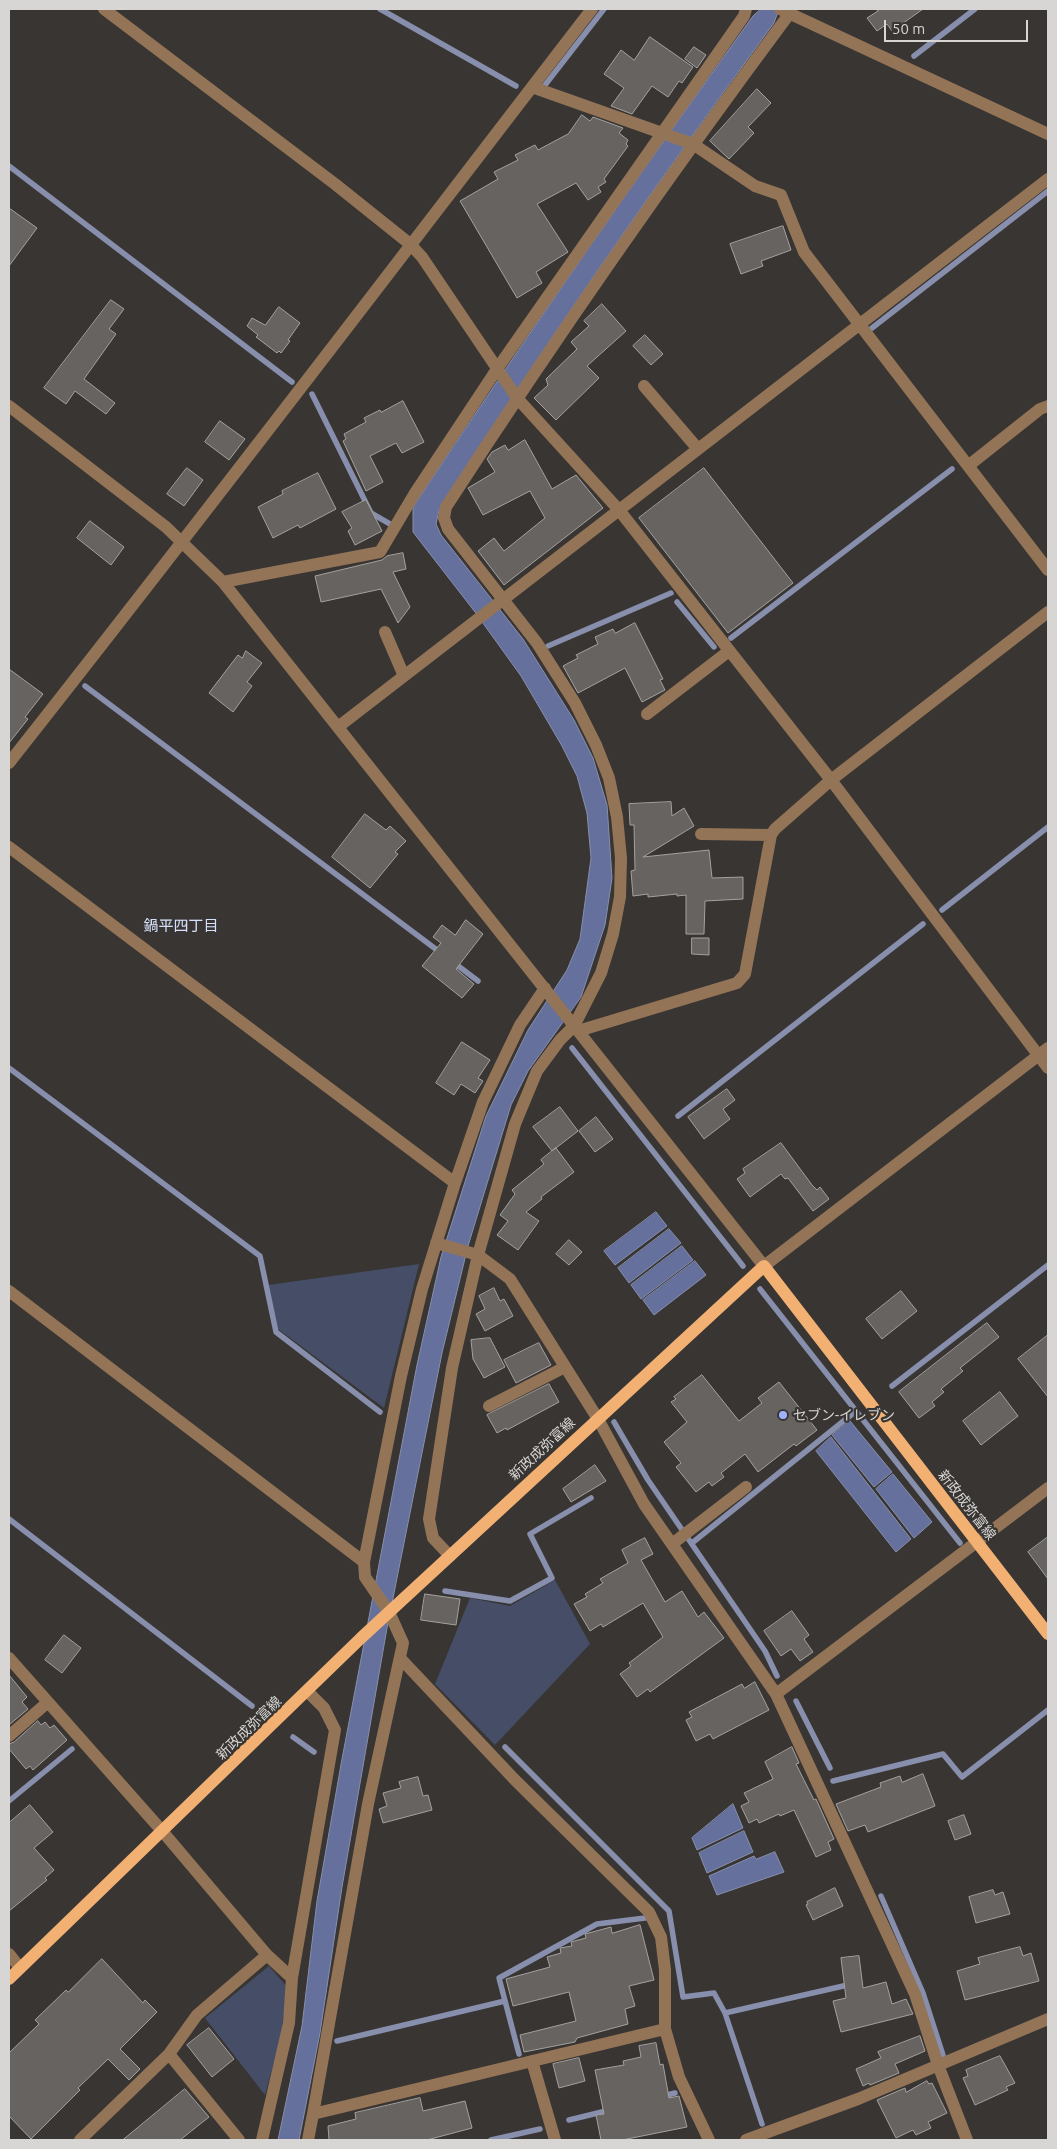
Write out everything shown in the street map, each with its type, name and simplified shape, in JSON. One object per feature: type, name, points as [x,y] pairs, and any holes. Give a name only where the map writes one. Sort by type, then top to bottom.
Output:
[{"type":"main road","name":"新政成弥富線","points":[[9,1979],[308,1692],[361,1638],[392,1618],[406,1597],[764,1266],[1048,1634]]},
{"type":"street","points":[[104,9],[335,184],[410,244],[422,257],[516,396],[619,510],[1043,1052],[1048,1068]]},
{"type":"street","points":[[9,763],[182,543],[592,9]]},
{"type":"street","points":[[223,582],[380,552],[415,493],[744,16],[746,9]]},
{"type":"street","points":[[450,1556],[433,1538],[429,1519],[452,1368],[474,1254],[518,1115],[537,1071],[573,1025],[601,973],[614,934],[620,897],[621,858],[617,817],[609,778],[596,745],[575,703],[537,643],[448,529],[444,518],[446,507],[516,396],[691,143],[786,10],[1048,134]]},
{"type":"street","points":[[532,87],[691,143],[755,186],[781,195],[804,252],[1048,570]]},
{"type":"street","points":[[338,727],[1048,179]]},
{"type":"street","points":[[644,386],[698,449]]},
{"type":"street","points":[[9,406],[166,527],[223,582],[764,1266],[1043,1052]]},
{"type":"street","points":[[968,466],[1040,408],[1048,406]]},
{"type":"street","points":[[573,1025],[737,983],[745,974],[771,835],[775,829],[831,780],[1048,612]]},
{"type":"street","points":[[385,632],[404,676]]},
{"type":"street","points":[[647,714],[729,651]]},
{"type":"street","points":[[701,834],[771,835]]},
{"type":"street","points":[[9,847],[455,1183]]},
{"type":"street","points":[[308,2140],[368,1804],[403,1643],[392,1618],[365,1576],[364,1562],[402,1376],[422,1289],[439,1244],[455,1183],[483,1102],[520,1025],[547,991]]},
{"type":"street","points":[[439,1244],[474,1254],[510,1279],[598,1419],[644,1504],[681,1538],[776,1694],[915,1994],[938,2064],[968,2140]]},
{"type":"street","points":[[9,1291],[364,1562]]},
{"type":"street","points":[[489,1406],[565,1367]]},
{"type":"street","points":[[681,1538],[746,1487]]},
{"type":"street","points":[[776,1694],[1048,1488]]},
{"type":"street","points":[[9,1658],[163,1832],[267,1955],[292,1978]]},
{"type":"street","points":[[401,1659],[515,1780],[649,1912],[661,1937],[665,1970],[665,2028],[679,2077],[709,2140]]},
{"type":"street","points":[[262,2140],[289,2023],[292,1978],[335,1730],[324,1708],[308,1692]]},
{"type":"street","points":[[9,1736],[48,1702]]},
{"type":"street","points":[[9,1954],[20,1968]]},
{"type":"street","points":[[80,2140],[169,2054],[197,2015],[267,1955]]},
{"type":"street","points":[[746,2140],[858,2099],[1048,2019]]},
{"type":"street","points":[[313,2114],[665,2028]]},
{"type":"street","points":[[169,2054],[239,2140]]},
{"type":"street","points":[[532,2061],[554,2140]]},
{"type":"shaded area","points":[[761,9],[779,9],[774,23],[602,264],[439,510],[436,524],[441,535],[523,639],[574,720],[593,758],[607,805],[612,878],[605,925],[581,997],[528,1071],[511,1105],[468,1246],[442,1353],[387,1628],[342,1887],[320,2033],[299,2140],[278,2140],[302,2026],[317,1901],[342,1759],[417,1365],[441,1257],[486,1116],[528,1030],[567,970],[580,939],[591,858],[587,813],[577,776],[562,746],[521,676],[475,612],[413,532],[413,507],[538,321],[623,199],[753,16]]},
{"type":"shaded area","points":[[656,1212],[667,1226],[615,1265],[604,1251]]},
{"type":"shaded area","points":[[669,1229],[681,1243],[629,1283],[618,1268]]},
{"type":"shaded area","points":[[682,1246],[693,1260],[641,1299],[631,1285]]},
{"type":"shaded area","points":[[695,1261],[706,1275],[654,1315],[643,1300]]},
{"type":"shaded area","points":[[419,1264],[384,1408],[278,1329],[268,1285]]},
{"type":"shaded area","points":[[850,1421],[892,1472],[874,1487],[832,1435]]},
{"type":"shaded area","points":[[831,1437],[911,1539],[896,1552],[816,1451]]},
{"type":"shaded area","points":[[893,1474],[932,1522],[914,1538],[876,1489]]},
{"type":"shaded area","points":[[555,1580],[590,1644],[495,1745],[435,1684],[470,1598],[510,1606]]},
{"type":"shaded area","points":[[733,1804],[743,1828],[697,1850],[692,1838]]},
{"type":"shaded area","points":[[744,1831],[753,1852],[707,1873],[699,1853]]},
{"type":"shaded area","points":[[775,1852],[784,1872],[717,1895],[709,1876],[754,1856],[756,1859]]},
{"type":"shaded area","points":[[269,1966],[288,1988],[280,2040],[265,2095],[205,2018]]},
{"type":"building","points":[[876,9],[923,9],[892,31],[887,24],[877,31],[867,18],[878,11]]},
{"type":"building","points":[[650,37],[693,67],[682,83],[679,81],[668,97],[652,86],[632,114],[611,106],[624,88],[604,74],[621,50],[634,60]]},
{"type":"building","points":[[694,47],[706,55],[697,68],[685,59]]},
{"type":"building","points":[[757,89],[771,103],[748,127],[754,133],[729,159],[710,141]]},
{"type":"building","points":[[582,115],[590,121],[593,117],[623,128],[619,133],[628,140],[626,144],[628,146],[604,179],[606,182],[598,187],[601,192],[588,200],[576,183],[537,204],[568,252],[536,272],[542,283],[517,298],[460,201],[498,179],[494,172],[518,160],[515,155],[535,145],[538,150],[568,134]]},
{"type":"building","points":[[9,208],[37,228],[9,266]]},
{"type":"building","points":[[783,226],[791,250],[761,261],[763,266],[741,274],[730,244]]},
{"type":"building","points":[[111,300],[124,309],[109,329],[116,334],[84,379],[115,403],[106,414],[75,391],[66,404],[44,388]]},
{"type":"building","points":[[602,304],[626,331],[587,366],[599,378],[556,420],[534,398],[548,385],[546,379],[577,349],[571,342],[589,326],[584,321]]},
{"type":"building","points":[[279,307],[300,323],[281,353],[279,351],[277,353],[256,337],[258,335],[247,326],[252,318],[265,325]]},
{"type":"building","points":[[645,335],[663,354],[651,365],[633,346]]},
{"type":"building","points":[[403,401],[424,442],[402,453],[396,443],[370,456],[383,482],[366,491],[343,441],[346,439],[344,434],[366,422],[364,418]]},
{"type":"building","points":[[220,421],[245,439],[229,460],[205,442]]},
{"type":"building","points":[[525,440],[552,489],[576,475],[603,508],[504,585],[478,551],[494,538],[504,551],[545,518],[530,491],[483,515],[468,488],[495,472],[487,459],[492,452],[505,445],[508,450]]},
{"type":"building","points":[[187,468],[203,480],[184,506],[167,494]]},
{"type":"building","points":[[704,468],[793,583],[728,633],[639,518]]},
{"type":"building","points":[[318,473],[336,509],[300,528],[298,525],[273,538],[258,507],[283,494],[282,491]]},
{"type":"building","points":[[366,500],[382,531],[355,545],[348,531],[352,528],[342,512]]},
{"type":"building","points":[[90,521],[124,547],[111,565],[77,538]]},
{"type":"building","points":[[403,553],[406,569],[393,572],[410,607],[398,623],[381,589],[321,602],[315,576]]},
{"type":"building","points":[[635,623],[663,679],[660,680],[665,690],[642,702],[625,668],[578,693],[563,666],[578,658],[576,655],[598,644],[595,637],[613,629],[615,633]]},
{"type":"building","points":[[246,651],[262,663],[247,682],[252,686],[233,712],[209,693],[238,655],[242,658]]},
{"type":"building","points":[[9,669],[43,694],[25,717],[28,719],[9,743]]},
{"type":"building","points":[[671,802],[672,816],[684,808],[694,826],[643,857],[709,850],[712,878],[743,877],[743,899],[705,901],[704,934],[686,934],[686,895],[648,897],[648,894],[633,896],[631,871],[635,870],[634,825],[630,825],[629,804]]},
{"type":"building","points":[[365,814],[386,830],[390,826],[406,841],[395,852],[398,854],[370,888],[332,857]]},
{"type":"building","points":[[466,920],[483,934],[456,969],[474,984],[462,998],[422,966],[441,943],[433,937],[442,925],[455,935]]},
{"type":"building","points":[[692,938],[709,938],[709,955],[692,954]]},
{"type":"building","points":[[462,1042],[490,1060],[478,1078],[483,1081],[475,1093],[461,1084],[454,1095],[436,1083]]},
{"type":"building","points":[[727,1089],[735,1100],[723,1109],[730,1119],[704,1139],[688,1117]]},
{"type":"building","points":[[560,1107],[578,1131],[552,1151],[533,1127]]},
{"type":"building","points":[[596,1117],[613,1139],[595,1152],[579,1131]]},
{"type":"building","points":[[781,1143],[812,1185],[817,1190],[820,1187],[829,1199],[813,1211],[788,1178],[785,1179],[781,1174],[750,1197],[737,1179],[745,1173],[743,1169]]},
{"type":"building","points":[[556,1148],[574,1172],[541,1197],[542,1199],[526,1212],[539,1221],[518,1250],[497,1235],[508,1221],[500,1215],[515,1194],[512,1190],[544,1164],[541,1160]]},
{"type":"building","points":[[569,1240],[582,1252],[569,1265],[556,1254]]},
{"type":"building","points":[[494,1288],[500,1301],[504,1299],[513,1316],[485,1331],[476,1314],[485,1309],[479,1296]]},
{"type":"building","points":[[901,1291],[917,1311],[882,1339],[866,1319]]},
{"type":"building","points":[[987,1323],[999,1337],[960,1368],[963,1371],[941,1389],[944,1392],[932,1402],[935,1406],[919,1418],[899,1392]]},
{"type":"building","points":[[1048,1335],[1048,1397],[1018,1359]]},
{"type":"building","points":[[490,1338],[505,1367],[484,1378],[473,1359],[471,1340]]},
{"type":"building","points":[[539,1343],[551,1365],[516,1383],[504,1360]]},
{"type":"building","points":[[702,1375],[739,1421],[762,1403],[758,1398],[779,1382],[817,1430],[796,1446],[794,1444],[758,1472],[745,1454],[721,1473],[724,1477],[712,1486],[709,1482],[696,1492],[676,1467],[681,1463],[664,1442],[687,1422],[671,1402],[676,1399],[674,1397]]},
{"type":"building","points":[[549,1384],[559,1402],[507,1430],[506,1428],[497,1433],[487,1415]]},
{"type":"building","points":[[1000,1392],[1018,1416],[981,1445],[963,1421]]},
{"type":"building","points":[[595,1465],[606,1481],[571,1502],[563,1489]]},
{"type":"building","points":[[1048,1537],[1048,1579],[1028,1552]]},
{"type":"building","points":[[645,1538],[653,1554],[641,1560],[665,1602],[682,1591],[698,1617],[704,1612],[724,1638],[650,1692],[648,1689],[637,1697],[620,1674],[631,1666],[629,1663],[663,1637],[643,1603],[603,1627],[601,1624],[590,1631],[574,1604],[587,1597],[585,1594],[603,1583],[600,1579],[628,1563],[622,1550]]},
{"type":"building","points":[[425,1594],[460,1599],[456,1625],[421,1620]]},
{"type":"building","points":[[792,1611],[809,1635],[804,1639],[813,1652],[800,1661],[791,1649],[781,1656],[764,1631]]},
{"type":"building","points":[[64,1635],[81,1648],[62,1673],[45,1660]]},
{"type":"building","points":[[9,1675],[27,1697],[22,1702],[28,1709],[9,1725]]},
{"type":"building","points":[[755,1682],[769,1710],[713,1739],[710,1734],[696,1741],[686,1720],[692,1717],[689,1712],[742,1684],[744,1688]]},
{"type":"building","points":[[38,1721],[41,1725],[45,1722],[50,1728],[54,1725],[67,1740],[33,1770],[30,1766],[26,1769],[9,1749],[9,1744],[14,1742]]},
{"type":"building","points":[[792,1747],[799,1763],[796,1764],[814,1800],[816,1799],[834,1839],[828,1842],[831,1850],[816,1857],[794,1810],[759,1823],[757,1819],[749,1823],[741,1806],[749,1802],[744,1793],[773,1779],[765,1762]]},
{"type":"building","points":[[923,1774],[935,1806],[868,1832],[865,1825],[848,1831],[836,1804],[881,1787],[880,1783],[900,1776],[902,1782]]},
{"type":"building","points":[[418,1777],[423,1796],[428,1795],[432,1810],[383,1823],[379,1809],[387,1806],[383,1793],[401,1788],[399,1782]]},
{"type":"building","points":[[30,1805],[53,1832],[34,1848],[54,1870],[45,1878],[47,1880],[9,1911],[9,1823]]},
{"type":"building","points":[[964,1815],[971,1834],[955,1840],[948,1821]]},
{"type":"building","points":[[835,1888],[843,1906],[813,1920],[806,1905],[808,1904],[807,1902]]},
{"type":"building","points":[[993,1890],[995,1895],[1003,1892],[1010,1914],[976,1923],[969,1897]]},
{"type":"building","points":[[640,1925],[654,1980],[629,1986],[635,2006],[625,2009],[628,2024],[577,2038],[575,2042],[524,2052],[520,2035],[576,2021],[569,1992],[513,2006],[506,1979],[550,1967],[547,1957],[561,1953],[560,1948],[572,1946],[571,1942],[586,1938],[585,1934],[611,1927],[612,1933]]},
{"type":"building","points":[[1020,1947],[1023,1956],[1031,1953],[1039,1981],[965,2000],[957,1971],[980,1964],[978,1958]]},
{"type":"building","points":[[859,1956],[863,1988],[886,1982],[892,2004],[906,1999],[913,2014],[841,2032],[833,2001],[846,1998],[841,1958]]},
{"type":"building","points":[[102,1959],[143,2003],[145,2000],[157,2012],[120,2049],[140,2069],[129,2080],[108,2059],[78,2088],[80,2090],[31,2139],[9,2116],[9,2053],[39,2024],[35,2020],[66,1990],[68,1992]]},
{"type":"building","points":[[209,2028],[234,2059],[212,2077],[187,2045]]},
{"type":"building","points":[[920,2036],[925,2051],[895,2064],[899,2073],[863,2086],[856,2069],[881,2058],[878,2052]]},
{"type":"building","points":[[656,2043],[660,2065],[663,2064],[669,2098],[679,2096],[687,2127],[622,2140],[601,2140],[596,2115],[604,2114],[595,2070],[624,2065],[623,2061],[641,2057],[639,2046]]},
{"type":"building","points":[[1000,2056],[1015,2083],[1006,2087],[1008,2090],[975,2105],[963,2078],[968,2076],[966,2070]]},
{"type":"building","points":[[579,2058],[585,2081],[559,2088],[553,2064]]},
{"type":"building","points":[[927,2081],[929,2084],[932,2083],[947,2113],[928,2122],[931,2128],[916,2135],[913,2130],[896,2138],[877,2100],[905,2088],[906,2092]]},
{"type":"building","points":[[185,2089],[209,2117],[180,2140],[123,2140]]},
{"type":"building","points":[[420,2098],[423,2111],[465,2101],[472,2128],[427,2140],[329,2140],[328,2126],[356,2119],[355,2113]]},
{"type":"waterway","points":[[380,9],[516,86]]},
{"type":"waterway","points":[[545,85],[604,9]]},
{"type":"waterway","points":[[914,56],[975,9]]},
{"type":"waterway","points":[[9,166],[292,382]]},
{"type":"waterway","points":[[872,328],[1048,191]]},
{"type":"waterway","points":[[312,394],[371,513],[390,524]]},
{"type":"waterway","points":[[731,638],[952,469]]},
{"type":"waterway","points":[[548,646],[671,593]]},
{"type":"waterway","points":[[677,602],[714,647]]},
{"type":"waterway","points":[[85,686],[441,953]]},
{"type":"waterway","points":[[942,910],[1048,827]]},
{"type":"waterway","points":[[678,1116],[923,924]]},
{"type":"waterway","points":[[453,962],[478,981]]},
{"type":"waterway","points":[[572,1048],[743,1266]]},
{"type":"waterway","points":[[9,1068],[260,1256],[276,1332],[380,1412]]},
{"type":"waterway","points":[[892,1386],[1048,1265]]},
{"type":"waterway","points":[[760,1289],[960,1543]]},
{"type":"waterway","points":[[692,1543],[856,1411]]},
{"type":"waterway","points":[[614,1422],[648,1480],[765,1651],[777,1676]]},
{"type":"waterway","points":[[445,1591],[510,1601],[552,1578],[530,1534],[591,1498]]},
{"type":"waterway","points":[[9,1519],[252,1706]]},
{"type":"waterway","points":[[796,1701],[830,1768]]},
{"type":"waterway","points":[[833,1781],[943,1754],[962,1777],[1048,1710]]},
{"type":"waterway","points":[[293,1737],[314,1752]]},
{"type":"waterway","points":[[505,1747],[669,1911],[683,1997],[714,1993],[725,2013]]},
{"type":"waterway","points":[[9,1801],[72,1749]]},
{"type":"waterway","points":[[881,1896],[923,1993],[943,2055]]},
{"type":"waterway","points":[[519,2054],[499,1978],[597,1924],[645,1918]]},
{"type":"waterway","points":[[762,2124],[725,2013],[852,1984]]},
{"type":"waterway","points":[[337,2041],[505,2001]]},
{"type":"waterway","points":[[663,2096],[675,2093]]},
{"type":"waterway","points":[[569,2120],[610,2110]]},
{"type":"waterway","points":[[491,2140],[540,2129]]},
{"type":"place","name":"セブン-イレブン","points":[[783,1415]]},
{"type":"district","name":"鍋平四丁目","points":[[181,926]]}]
